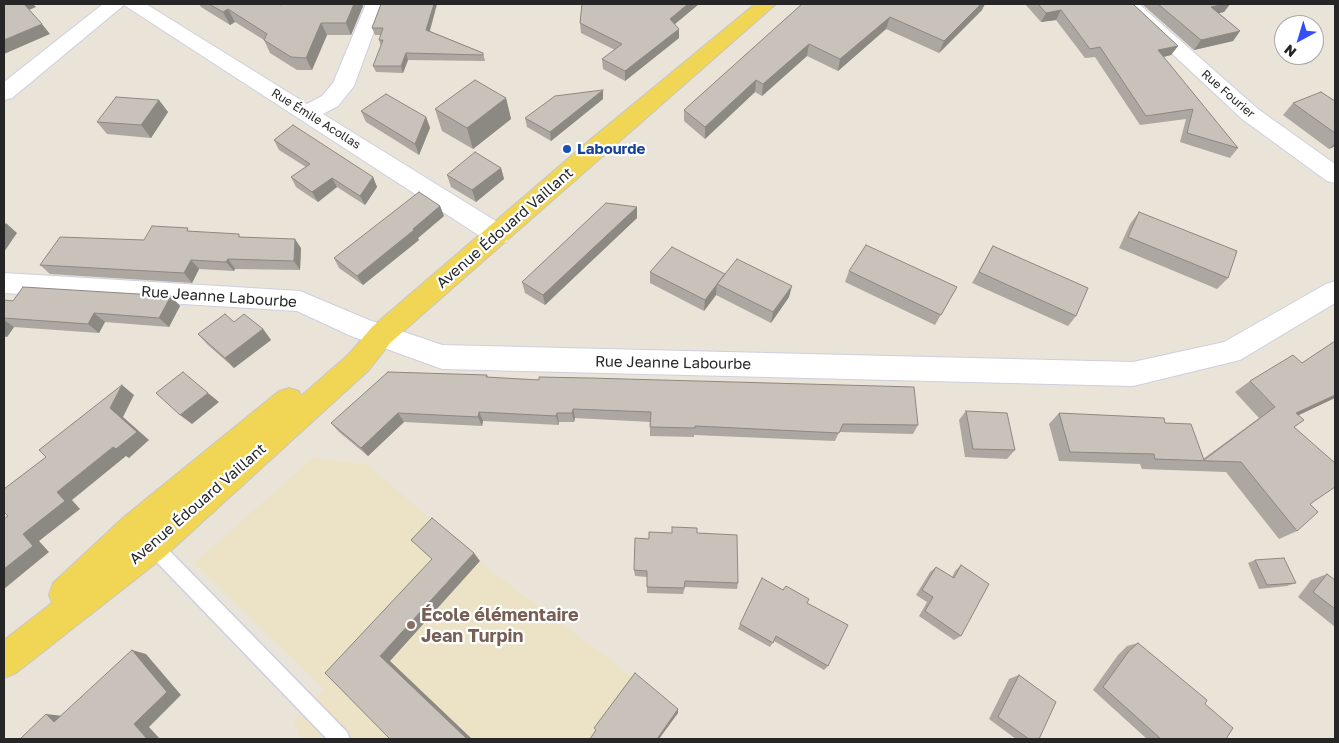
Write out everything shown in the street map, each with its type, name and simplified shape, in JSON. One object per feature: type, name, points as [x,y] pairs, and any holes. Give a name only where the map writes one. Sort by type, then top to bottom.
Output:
[{"type":"main road","name":"Avenue Édouard Vaillant","points":[[4,661],[153,546],[358,362],[382,335],[498,235],[574,166],[766,4]]},
{"type":"main road","name":"Avenue Édouard Vaillant","points":[[4,652],[136,526],[343,354],[382,335]]},
{"type":"street","points":[[4,92],[115,4]]},
{"type":"street","name":"Rue Émile Acollas","points":[[133,4],[498,235]]},
{"type":"street","points":[[307,114],[330,101],[343,86],[375,4]]},
{"type":"street","name":"Rue Fourier","points":[[1128,4],[1250,114],[1335,175]]},
{"type":"street","name":"Rue Jeanne Labourbe","points":[[4,283],[300,301],[360,328],[442,358],[1133,374],[1230,352],[1335,291]]},
{"type":"lane","points":[[153,546],[340,739]]},
{"type":"shaded area","name":"École élémentaire Jean Turpin","points":[[313,458],[368,465],[492,572],[636,679],[659,739],[302,739],[294,722],[324,689],[194,563]]},
{"type":"building","points":[[4,4],[24,4],[42,24],[4,40]]},
{"type":"building","points":[[209,4],[354,4],[346,23],[321,23],[306,58],[291,57],[264,40],[267,34],[228,9],[223,12]]},
{"type":"building","points":[[381,4],[434,4],[426,30],[483,53],[483,55],[406,53],[401,66],[373,66],[383,40],[379,40],[383,28],[372,28]]},
{"type":"building","points":[[582,4],[688,4],[670,19],[679,29],[625,71],[602,59],[622,44],[580,23]]},
{"type":"building","points":[[802,4],[981,4],[944,41],[890,17],[840,59],[809,44],[763,84],[756,80],[705,127],[684,110]]},
{"type":"building","points":[[1038,4],[1133,4],[1178,46],[1158,50],[1238,148],[1187,133],[1193,109],[1146,116],[1100,47],[1090,49],[1061,10],[1046,13]]},
{"type":"building","points":[[1158,4],[1225,4],[1211,7],[1240,31],[1201,40]]},
{"type":"building","points":[[475,80],[506,98],[467,128],[435,109]]},
{"type":"building","points":[[603,90],[550,132],[525,118],[555,96]]},
{"type":"building","points":[[1321,92],[1335,101],[1335,133],[1293,103]]},
{"type":"building","points":[[386,94],[426,117],[415,144],[361,111]]},
{"type":"building","points":[[116,97],[159,100],[141,125],[97,122]]},
{"type":"building","points":[[293,125],[373,177],[360,196],[332,178],[312,192],[291,177],[310,164],[274,140]]},
{"type":"building","points":[[475,152],[501,168],[472,190],[447,175]]},
{"type":"building","points":[[419,192],[440,206],[414,230],[357,276],[334,258]]},
{"type":"building","points":[[606,203],[637,207],[543,295],[522,282]]},
{"type":"building","points":[[1139,212],[1237,251],[1228,278],[1128,237]]},
{"type":"building","points":[[152,226],[188,228],[187,231],[239,234],[239,237],[295,239],[294,261],[228,259],[226,262],[191,260],[184,273],[40,265],[60,237],[144,240]]},
{"type":"building","points":[[866,245],[957,287],[941,315],[849,271]]},
{"type":"building","points":[[993,246],[1088,288],[1076,316],[979,272]]},
{"type":"building","points":[[672,247],[725,274],[705,300],[650,272]]},
{"type":"building","points":[[737,259],[792,286],[773,312],[717,284]]},
{"type":"building","points":[[23,287],[171,296],[159,318],[94,313],[88,324],[4,318],[4,300],[13,301]]},
{"type":"building","points":[[225,314],[234,322],[244,314],[263,329],[225,358],[198,334]]},
{"type":"building","points":[[1335,341],[1335,395],[1296,413],[1304,420],[1294,427],[1335,463],[1335,487],[1310,504],[1318,512],[1297,531],[1241,462],[1155,459],[1154,454],[1070,452],[1059,413],[1164,418],[1165,423],[1191,424],[1204,460],[1275,407],[1250,381],[1293,355],[1302,363]]},
{"type":"building","points":[[183,372],[208,393],[180,415],[156,393]]},
{"type":"building","points":[[388,372],[487,375],[486,377],[539,380],[539,377],[914,387],[918,425],[843,424],[839,433],[695,426],[695,428],[650,427],[651,412],[573,409],[572,413],[557,413],[556,416],[479,412],[478,417],[398,413],[361,448],[331,423]]},
{"type":"building","points":[[122,385],[110,408],[137,432],[116,449],[113,447],[57,492],[65,501],[23,534],[33,546],[4,569],[4,519],[8,516],[4,512],[4,489],[46,457],[39,450]]},
{"type":"building","points":[[966,411],[1007,413],[1015,450],[973,449]]},
{"type":"building","points":[[432,518],[474,553],[380,656],[467,739],[390,739],[325,673],[432,559],[411,540]]},
{"type":"building","points":[[672,527],[697,528],[697,533],[737,535],[738,583],[685,581],[684,588],[647,587],[647,571],[634,570],[635,538],[649,539],[649,532],[672,533]]},
{"type":"building","points":[[1284,558],[1296,583],[1267,585],[1255,560]]},
{"type":"building","points":[[961,565],[989,584],[961,636],[925,611],[933,597],[922,590],[936,567],[954,578]]},
{"type":"building","points":[[1327,574],[1335,580],[1335,609],[1313,592]]},
{"type":"building","points":[[762,578],[783,590],[786,586],[809,599],[807,603],[848,625],[828,666],[776,636],[773,643],[740,624]]},
{"type":"building","points":[[1138,643],[1207,700],[1205,704],[1233,728],[1226,739],[1161,739],[1103,687],[1129,651]]},
{"type":"building","points":[[132,650],[167,692],[134,724],[147,739],[20,739],[46,714],[54,722]]},
{"type":"building","points":[[635,673],[678,709],[657,739],[590,739],[596,730],[594,728]]},
{"type":"building","points":[[1019,675],[1056,702],[1039,739],[1029,739],[998,717]]},
{"type":"place","name":"Labourde","points":[[567,149]]},
{"type":"place","name":"École élémentaire Jean Turpin","points":[[411,625]]}]
